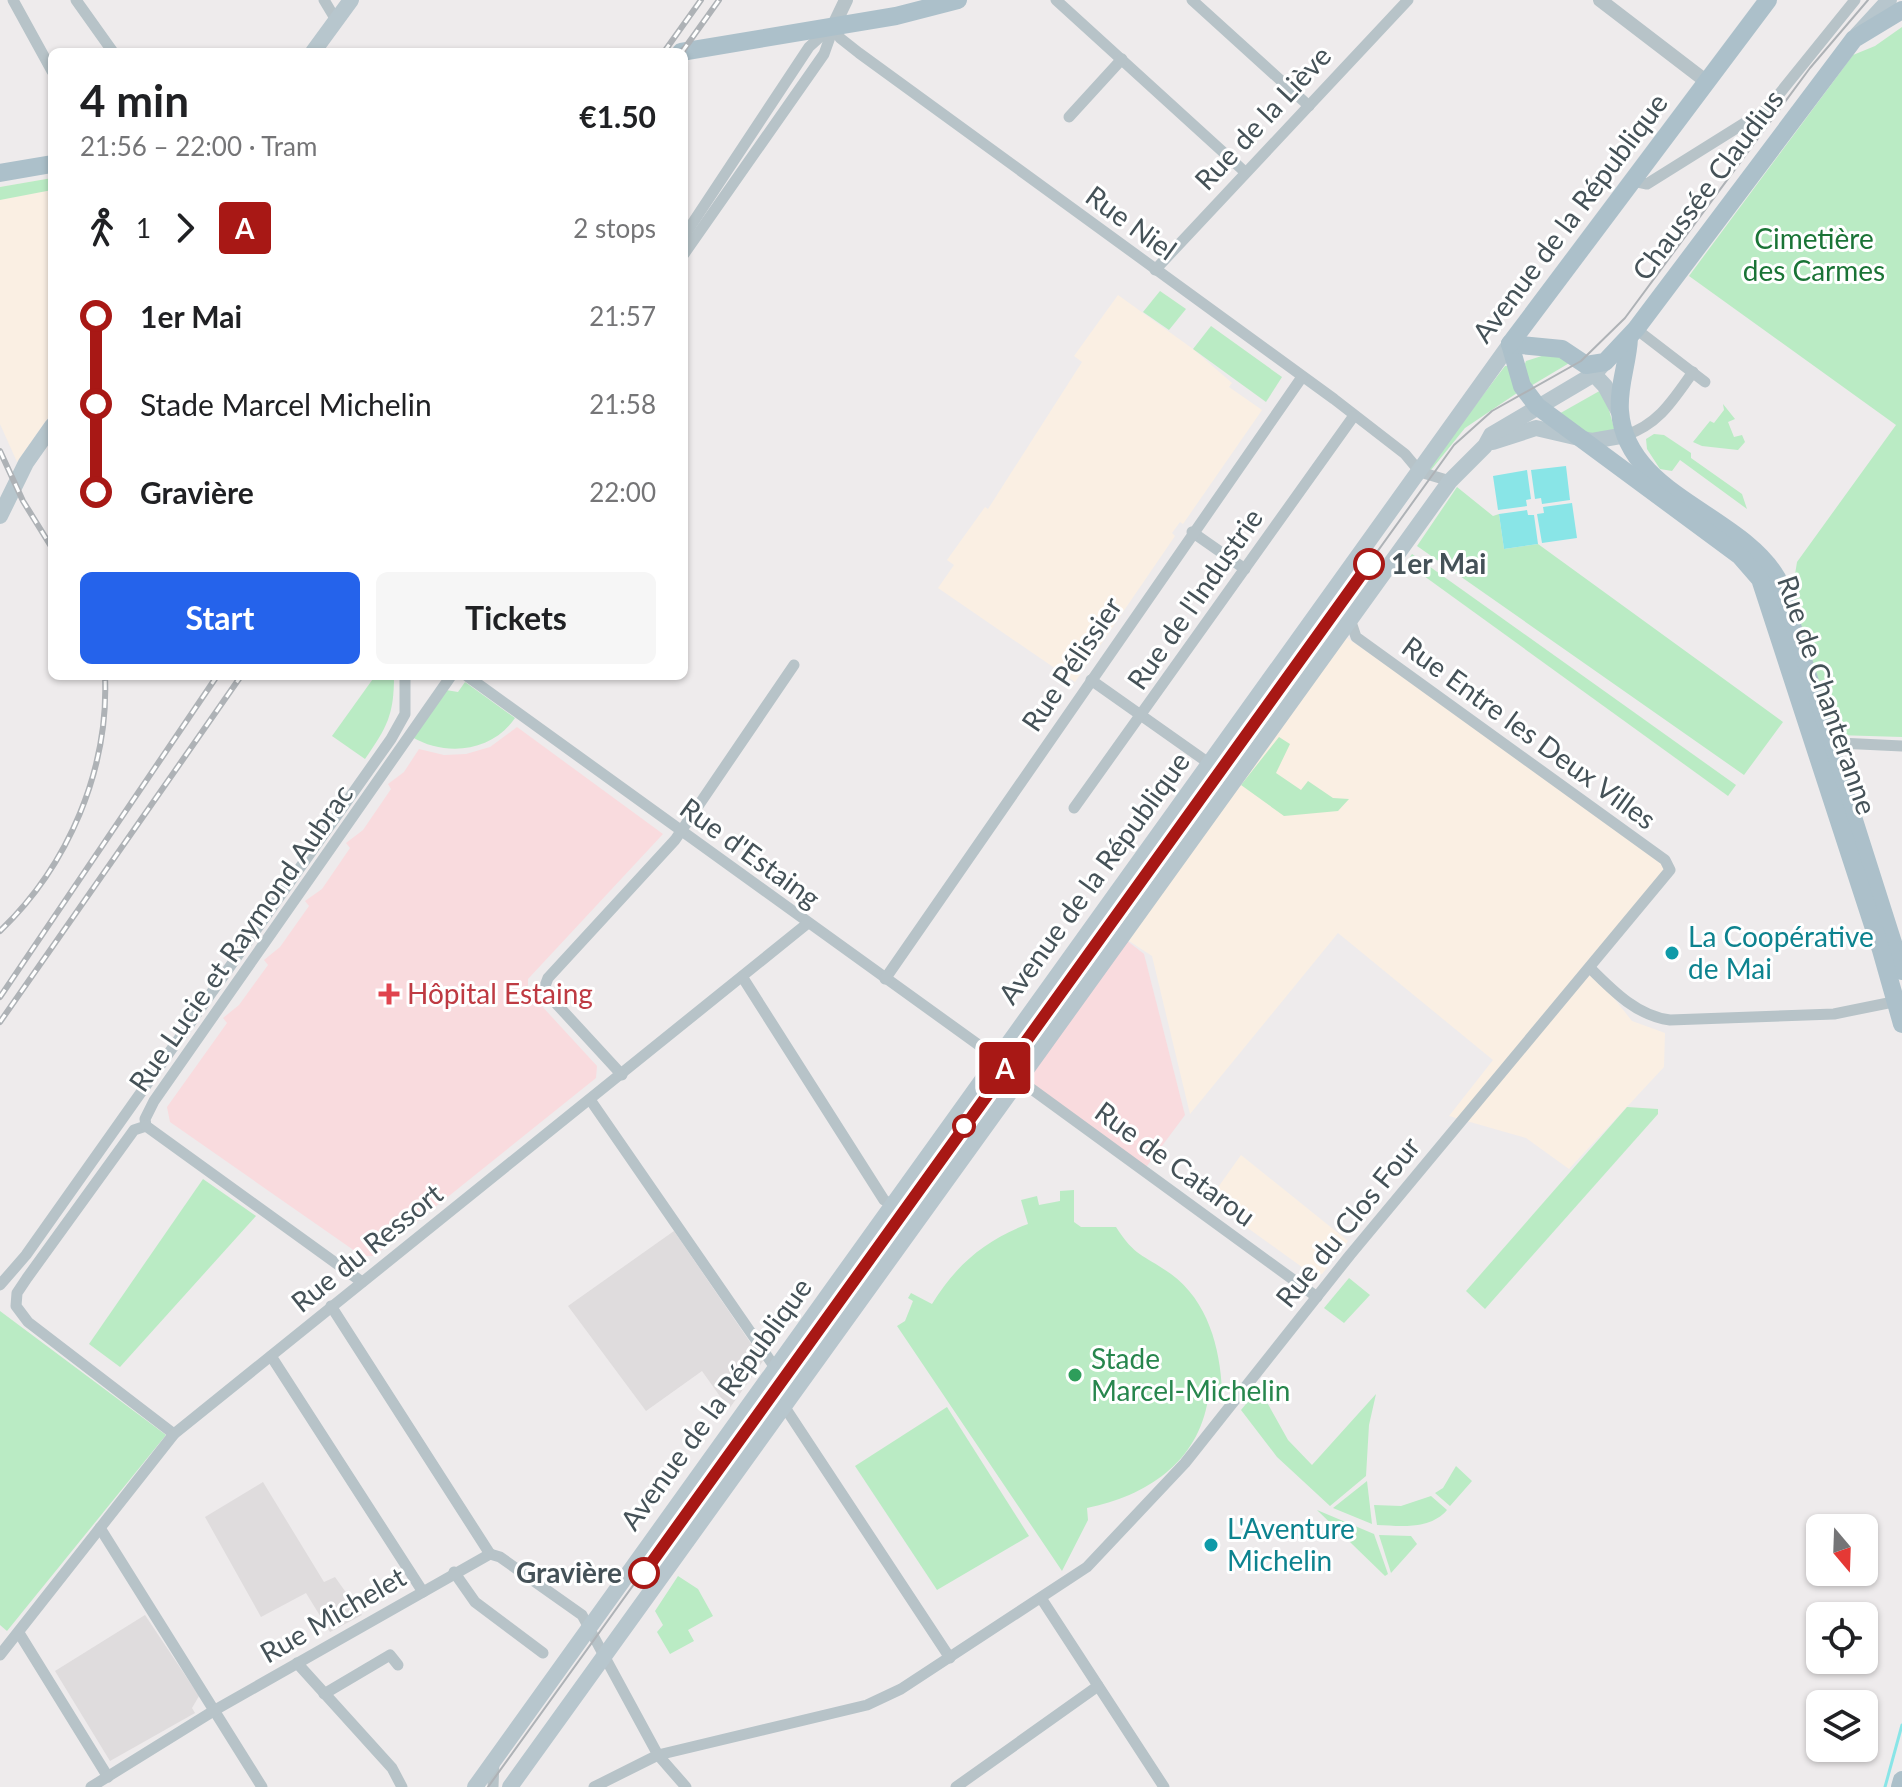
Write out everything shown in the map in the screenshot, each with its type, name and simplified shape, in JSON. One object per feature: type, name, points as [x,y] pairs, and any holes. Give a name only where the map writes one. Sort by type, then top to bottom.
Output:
[{"type":"main road","points":[[316,48],[351,0]]},
{"type":"main road","points":[[688,51],[896,16],[958,0]]},
{"type":"main road","name":"Avenue de la République","points":[[510,1787],[784,1406],[1210,764],[1510,344],[1768,0]]},
{"type":"main road","points":[[1854,39],[1889,0]]},
{"type":"main road","points":[[1854,39],[1902,10]]},
{"type":"main road","name":"Chaussée Claudius","points":[[1595,367],[1632,333],[1854,39]]},
{"type":"main road","points":[[0,173],[48,165]]},
{"type":"main road","name":"Rue de Chanteranne","points":[[1620,414],[1632,333]]},
{"type":"main road","points":[[1510,344],[1562,349],[1595,367]]},
{"type":"main road","name":"Rue de Chanteranne","points":[[1510,344],[1522,386],[1537,406],[1740,556],[1757,574],[1902,971]]},
{"type":"main road","name":"Avenue de la République","points":[[475,1787],[893,1205],[1007,1069],[1335,640],[1450,481],[1485,446],[1491,435],[1577,383],[1595,367]]},
{"type":"main road","name":"Rue de Chanteranne","points":[[1595,367],[1620,414],[1636,454],[1659,480],[1761,556],[1772,570],[1900,997],[1902,1024]]},
{"type":"main road","name":"Avenue de la République","points":[[1485,446],[1521,431],[1543,428],[1578,438]]},
{"type":"main road","points":[[0,516],[26,463],[48,432]]},
{"type":"main road","points":[[1578,438],[1603,441],[1626,435]]},
{"type":"main road","points":[[1900,1787],[1902,1780]]},
{"type":"main road","points":[[483,1787],[493,1787]]},
{"type":"street","points":[[13,0],[48,64]]},
{"type":"street","points":[[76,0],[110,48]]},
{"type":"street","points":[[324,0],[336,20]]},
{"type":"street","points":[[688,248],[824,54],[846,0]]},
{"type":"street","points":[[1056,0],[1245,172]]},
{"type":"street","points":[[1192,0],[1309,106]]},
{"type":"street","name":"Rue de la Liève","points":[[1155,270],[1408,0]]},
{"type":"street","points":[[1600,0],[1707,82]]},
{"type":"street","points":[[1633,181],[1647,184],[1767,109],[1855,0]]},
{"type":"street","points":[[688,230],[809,47],[834,25]]},
{"type":"street","name":"Rue Niel","points":[[834,25],[840,38],[859,53],[1302,377],[1405,454],[1420,472]]},
{"type":"street","points":[[1069,117],[1122,59]]},
{"type":"street","points":[[1632,333],[1705,382]]},
{"type":"street","points":[[1626,435],[1650,426],[1660,417],[1693,372]]},
{"type":"street","name":"Rue Pélissier","points":[[885,979],[1302,377]]},
{"type":"street","name":"Rue de l'Industrie","points":[[1074,808],[1353,417]]},
{"type":"street","points":[[1405,454],[1419,457],[1431,453]]},
{"type":"street","points":[[1420,472],[1450,481]]},
{"type":"street","points":[[1192,532],[1245,569]]},
{"type":"street","points":[[1335,640],[1356,637],[1350,619]]},
{"type":"street","name":"Rue Entre les Deux Villes","points":[[1356,637],[1665,860],[1670,870]]},
{"type":"street","points":[[622,1075],[552,999],[545,986],[680,831],[794,665]]},
{"type":"street","points":[[0,1285],[13,1273],[402,722],[405,680]]},
{"type":"street","name":"Rue Lucie et Raymond Aubrac","points":[[174,1434],[21,1316],[16,1306],[17,1293],[134,1130],[146,1126],[145,1119],[154,1101],[448,680]]},
{"type":"street","name":"Rue d'Estaing","points":[[472,680],[1007,1069]]},
{"type":"street","points":[[1091,680],[1210,764]]},
{"type":"street","points":[[1823,748],[1839,743],[1902,746]]},
{"type":"street","name":"Rue du Clos Four","points":[[594,1787],[658,1755],[867,1705],[901,1689],[950,1658],[1098,1557],[1185,1463],[1317,1297],[1670,870]]},
{"type":"street","name":"Rue du Ressort","points":[[0,1655],[174,1434],[591,1101],[808,923]]},
{"type":"street","points":[[1590,968],[1630,1004],[1656,1018],[1670,1020],[1834,1014],[1873,1008],[1900,997]]},
{"type":"street","points":[[743,978],[884,1200],[893,1205]]},
{"type":"street","name":"Rue de Catarou","points":[[1007,1069],[1317,1297]]},
{"type":"street","points":[[591,1101],[776,1369]]},
{"type":"street","points":[[146,1126],[362,1282]]},
{"type":"street","points":[[331,1306],[490,1554],[500,1557],[582,1615],[658,1755],[686,1787]]},
{"type":"street","points":[[271,1356],[423,1592]]},
{"type":"street","points":[[784,1406],[950,1658]]},
{"type":"street","points":[[100,1528],[262,1787]]},
{"type":"street","name":"Rue Michelet","points":[[91,1787],[215,1710],[490,1554]]},
{"type":"street","points":[[454,1572],[475,1602],[543,1653]]},
{"type":"street","points":[[1041,1598],[1164,1787]]},
{"type":"street","points":[[19,1633],[108,1777]]},
{"type":"street","points":[[324,1694],[390,1655],[398,1665]]},
{"type":"street","points":[[297,1663],[392,1768],[402,1787]]},
{"type":"street","points":[[958,1786],[1098,1686]]},
{"type":"street","points":[[493,1787],[494,1759]]},
{"type":"shaded area","points":[[48,179],[48,418],[17,462],[0,424],[0,187]]},
{"type":"shaded area","points":[[1118,295],[1193,349],[1232,383],[1229,387],[1262,410],[1183,524],[1180,522],[1172,533],[1175,536],[1075,682],[938,588],[954,565],[947,560],[985,507],[988,509],[1082,362],[1074,356]]},
{"type":"shaded area","points":[[1340,633],[1497,742],[1670,870],[1590,968],[1632,1021],[1665,1033],[1664,1067],[1569,1169],[1526,1138],[1449,1116],[1493,1060],[1338,933],[1190,1114],[1152,956],[1120,935]]},
{"type":"shaded area","name":"Hôpital Estaing","points":[[517,727],[663,834],[528,979],[528,991],[597,1066],[596,1078],[374,1256],[362,1256],[170,1122],[167,1107],[227,1023],[223,1018],[239,1005],[268,965],[264,960],[280,947],[309,906],[305,901],[322,889],[350,848],[346,843],[363,830],[391,789],[388,784],[404,772],[419,749],[444,755],[466,754],[490,747]]},
{"type":"shaded area","points":[[1121,936],[1144,954],[1185,1115],[1144,1170],[1023,1076]]},
{"type":"shaded area","points":[[1241,1155],[1348,1241],[1322,1274],[1313,1275],[1209,1200]]},
{"type":"shaded area","points":[[674,1231],[763,1361],[729,1409],[702,1371],[646,1411],[568,1306]]},
{"type":"shaded area","points":[[263,1482],[324,1582],[335,1577],[362,1615],[330,1632],[306,1593],[261,1617],[205,1517]]},
{"type":"shaded area","points":[[145,1615],[199,1696],[192,1708],[195,1713],[110,1761],[55,1671]]},
{"type":"green space","name":"Cimetière des Carmes","points":[[1902,27],[1902,737],[1836,735],[1795,606],[1793,587],[1797,562],[1896,425],[1689,276],[1853,55],[1875,46]]},
{"type":"green space","points":[[48,179],[48,191],[0,200],[0,187]]},
{"type":"green space","points":[[1160,291],[1186,309],[1169,330],[1143,312]]},
{"type":"green space","points":[[1211,326],[1282,377],[1266,402],[1193,349]]},
{"type":"green space","points":[[1548,354],[1559,355],[1571,362],[1529,387],[1523,369],[1526,361]]},
{"type":"green space","points":[[1505,366],[1510,366],[1517,393],[1465,428],[1431,470],[1427,469]]},
{"type":"green space","points":[[1603,389],[1615,431],[1588,435],[1557,415]]},
{"type":"green space","points":[[1723,404],[1735,419],[1728,422],[1734,437],[1742,435],[1745,442],[1738,450],[1693,442],[1710,421],[1714,423],[1724,410]]},
{"type":"green space","points":[[1654,434],[1664,435],[1691,453],[1691,458],[1742,494],[1747,509],[1680,460],[1672,471],[1660,469],[1647,449],[1646,439]]},
{"type":"green space","points":[[1457,487],[1493,516],[1499,514],[1504,549],[1538,544],[1783,722],[1744,775],[1417,546]]},
{"type":"green space","points":[[1412,554],[1736,785],[1728,796],[1406,563]]},
{"type":"green space","points":[[372,680],[394,680],[391,711],[384,729],[365,759],[332,736]]},
{"type":"green space","points":[[465,682],[515,718],[494,738],[468,748],[439,747],[412,737],[446,690],[458,692]]},
{"type":"green space","points":[[1279,737],[1290,744],[1276,773],[1301,790],[1308,781],[1333,798],[1349,799],[1338,811],[1284,816],[1241,785]]},
{"type":"green space","points":[[1627,1107],[1658,1109],[1658,1114],[1485,1309],[1466,1291]]},
{"type":"green space","points":[[203,1179],[256,1216],[120,1367],[89,1344]]},
{"type":"green space","name":"Stade Marcel-Michelin","points":[[1074,1190],[1074,1222],[1081,1227],[1116,1227],[1135,1250],[1171,1274],[1194,1298],[1203,1311],[1215,1342],[1222,1390],[1208,1399],[1193,1441],[1166,1473],[1129,1495],[1087,1508],[1088,1520],[1062,1571],[897,1326],[905,1321],[913,1301],[908,1298],[911,1293],[932,1304],[951,1277],[973,1255],[998,1238],[1028,1224],[1021,1200],[1037,1196],[1039,1205],[1060,1201],[1060,1191]]},
{"type":"green space","points":[[1349,1278],[1370,1295],[1344,1323],[1324,1308]]},
{"type":"green space","points":[[0,1311],[166,1435],[7,1631],[0,1625]]},
{"type":"green space","points":[[1259,1388],[1288,1440],[1312,1465],[1376,1394],[1369,1425],[1366,1476],[1330,1506],[1277,1457],[1241,1410]]},
{"type":"green space","points":[[947,1407],[1029,1536],[937,1590],[855,1466]]},
{"type":"green space","points":[[1456,1466],[1472,1481],[1450,1506],[1435,1493],[1443,1488]]},
{"type":"green space","points":[[1367,1481],[1372,1524],[1333,1508]]},
{"type":"green space","points":[[1431,1496],[1447,1510],[1432,1521],[1415,1525],[1377,1525],[1374,1505],[1401,1506]]},
{"type":"green space","points":[[1317,1510],[1374,1534],[1388,1574],[1385,1576]]},
{"type":"green space","points":[[1379,1535],[1411,1536],[1417,1544],[1391,1573]]},
{"type":"green space","points":[[678,1576],[698,1589],[713,1616],[688,1630],[694,1641],[670,1654],[657,1632],[663,1625],[655,1611]]},
{"type":"water","points":[[1566,466],[1570,500],[1542,504],[1541,498],[1535,499],[1531,470]]},
{"type":"water","points":[[1527,470],[1531,499],[1526,500],[1527,506],[1498,510],[1493,476]]},
{"type":"water","points":[[1572,503],[1577,538],[1542,543],[1537,514],[1544,513],[1543,507]]},
{"type":"water","points":[[1527,510],[1528,515],[1534,515],[1538,544],[1504,549],[1499,514]]},
{"type":"waterway","points":[[1885,1787],[1902,1725]]},
{"type":"tram line","points":[[488,1787],[1454,445],[1492,411],[1581,361],[1625,318],[1810,68],[1868,0]]},
{"type":"tram line","name":"A","points":[[644,1573],[1369,564]]},
{"type":"railway","points":[[667,48],[701,0]]},
{"type":"railway","points":[[685,48],[719,0]]},
{"type":"railway","points":[[0,451],[23,501],[48,542]]},
{"type":"railway","points":[[0,931],[46,877],[80,814],[100,746],[105,680]]},
{"type":"railway","points":[[0,997],[214,680]]},
{"type":"railway","points":[[0,1022],[238,680]]},
{"type":"place","name":"1er Mai","points":[[1369,564]]},
{"type":"place","name":"La Coopérative de Mai","points":[[1672,953]]},
{"type":"place","name":"Hôpital Estaing","points":[[389,994]]},
{"type":"place","name":"Stade Marcel-Michelin","points":[[1075,1375]]},
{"type":"place","name":"L'Aventure Michelin","points":[[1211,1545]]},
{"type":"place","name":"Gravière","points":[[644,1573]]}]
